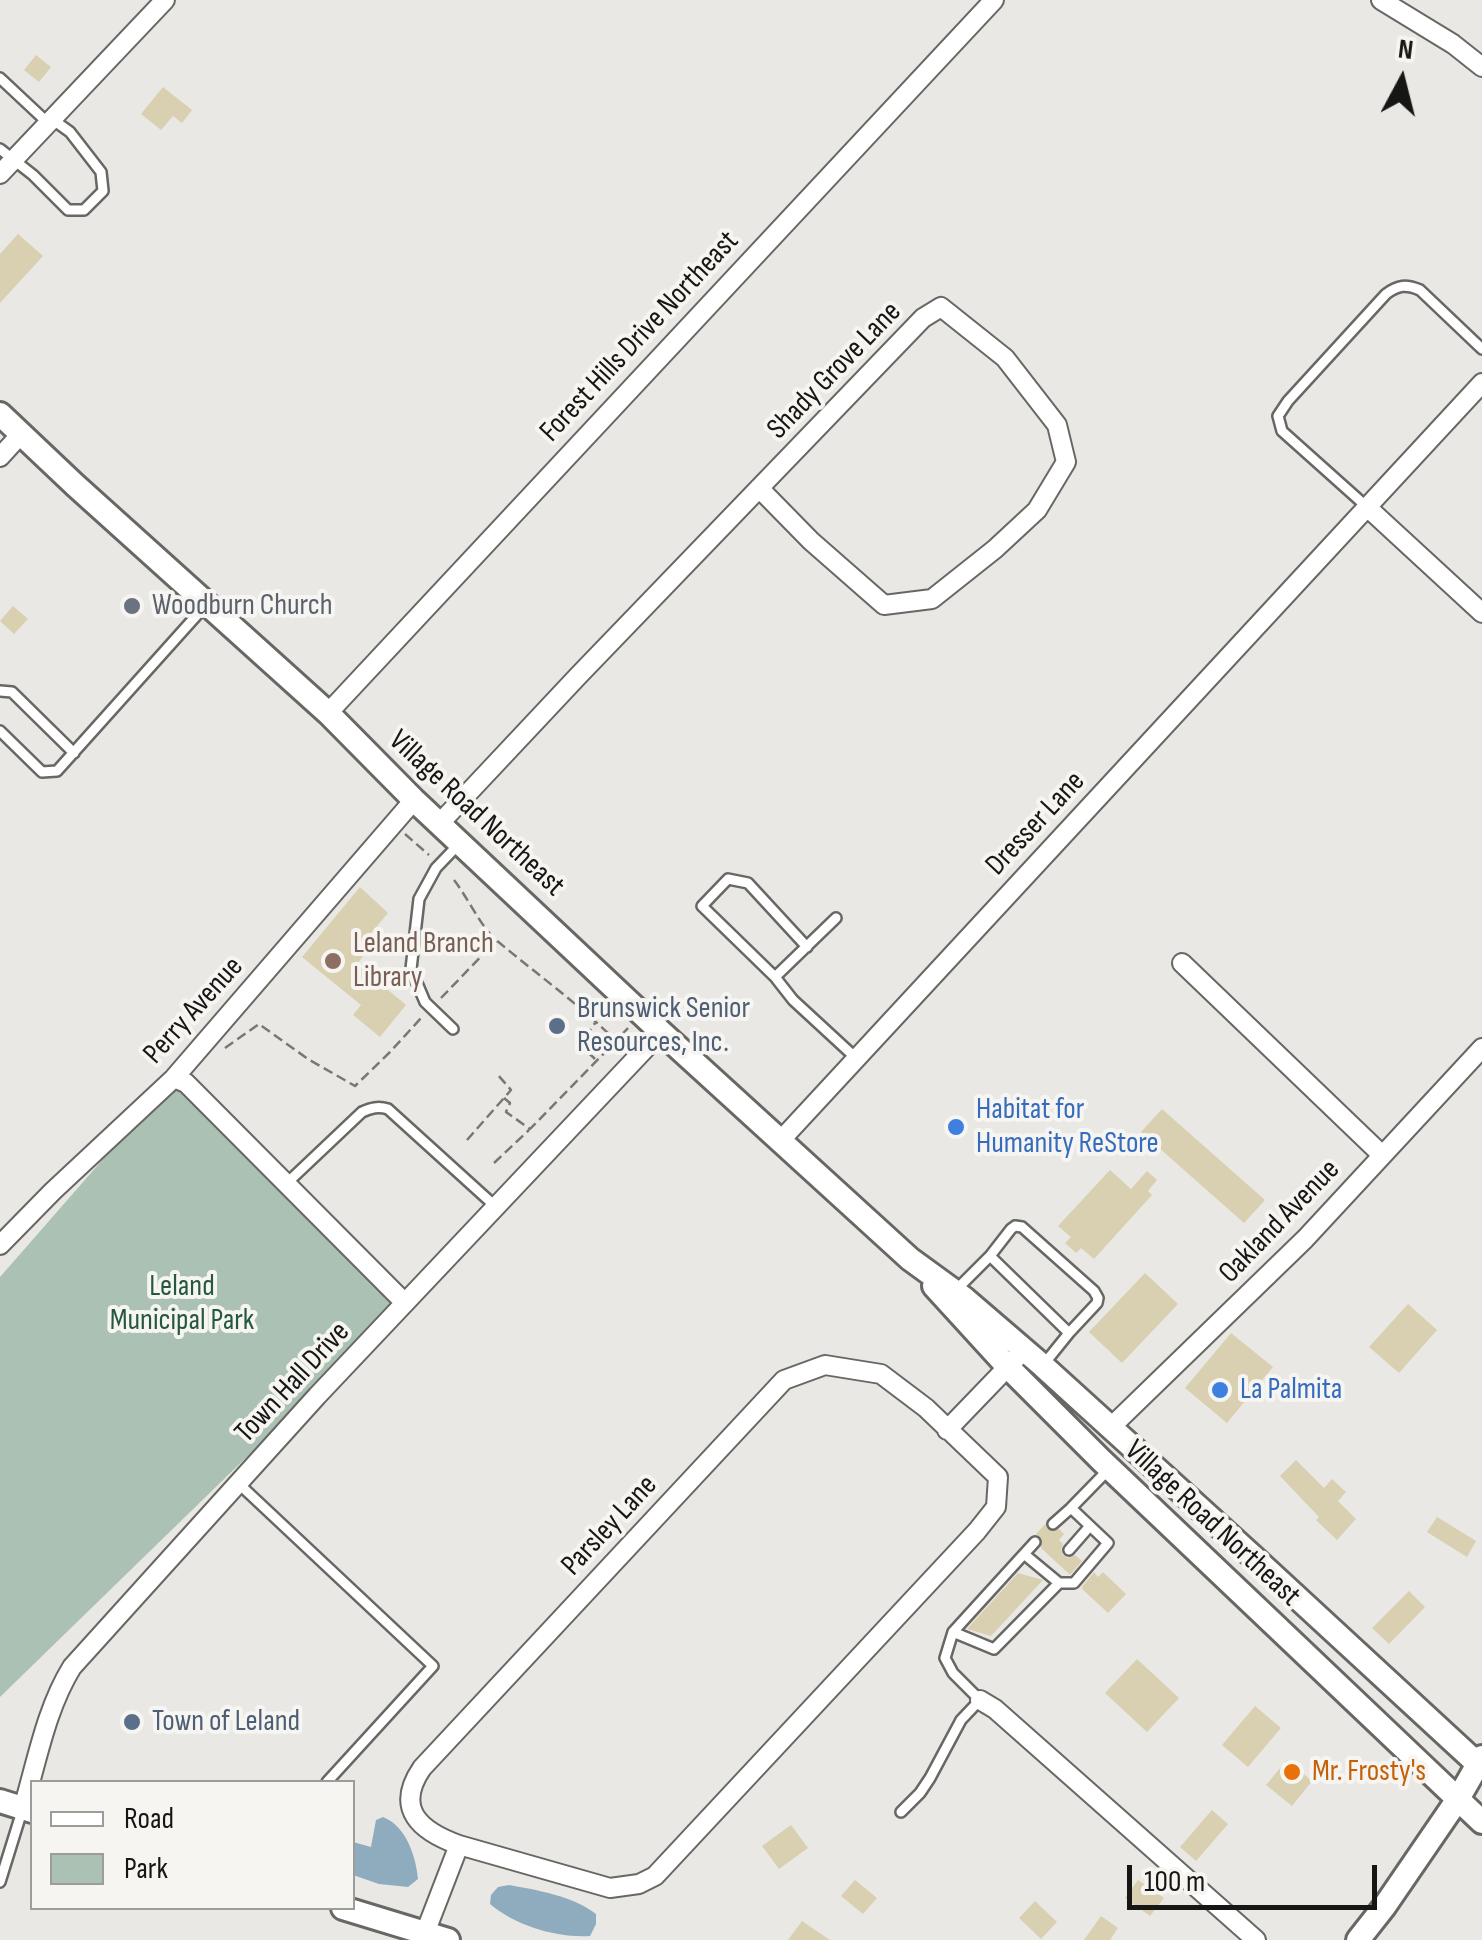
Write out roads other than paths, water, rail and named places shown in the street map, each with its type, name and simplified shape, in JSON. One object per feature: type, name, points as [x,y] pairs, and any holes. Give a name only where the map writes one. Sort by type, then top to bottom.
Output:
[{"type":"main road","name":"Village Road Northeast","points":[[0,414],[328,713],[414,800],[661,1032],[910,1259],[953,1309],[1016,1359],[1043,1366],[1481,1763]]},
{"type":"main road","name":"Village Road Northeast","points":[[910,1259],[956,1292],[1110,1468],[1482,1822]]},
{"type":"main road","points":[[1358,1940],[1481,1763]]},
{"type":"main road","points":[[0,1801],[28,1810]]},
{"type":"main road","points":[[350,1910],[436,1936]]},
{"type":"street","points":[[4,161],[50,121],[164,0]]},
{"type":"street","name":"Forest Hills Drive Northeast","points":[[328,713],[994,0]]},
{"type":"street","points":[[1381,0],[1454,44],[1482,67]]},
{"type":"street","name":"Shady Grove Lane","points":[[440,823],[759,488],[923,318],[941,307],[1006,358],[1057,425],[1066,462],[1036,510],[932,599],[884,605],[811,541],[759,488]]},
{"type":"street","name":"Dresser Lane","points":[[781,1140],[1482,382]]},
{"type":"street","points":[[0,457],[21,434]]},
{"type":"street","points":[[1367,506],[1482,614]]},
{"type":"street","name":"Perry Avenue","points":[[0,1245],[174,1078],[414,800]]},
{"type":"street","points":[[1182,963],[1382,1155]]},
{"type":"street","name":"Town Hall Drive","points":[[35,1780],[52,1706],[72,1667],[238,1483],[661,1032]]},
{"type":"street","name":"Oakland Avenue","points":[[1110,1428],[1305,1239],[1482,1048]]},
{"type":"street","points":[[174,1078],[186,1083],[405,1303]]},
{"type":"street","points":[[947,1430],[1016,1359]]},
{"type":"street","name":"Parsley Lane","points":[[825,1366],[881,1374],[926,1408],[998,1477],[996,1507],[977,1531],[655,1876],[639,1884],[610,1888],[459,1844],[441,1838],[416,1819],[410,1796],[413,1781],[422,1768],[784,1380],[825,1366]]},
{"type":"street","points":[[980,1700],[1010,1722],[1256,1940]]},
{"type":"street","points":[[436,1936],[459,1844]]},
{"type":"lane","points":[[0,78],[50,121],[70,132],[101,172],[103,191],[84,210],[68,210],[33,176],[4,161]]},
{"type":"lane","points":[[1367,506],[1282,431],[1278,416],[1288,401],[1396,286],[1420,290],[1482,349]]},
{"type":"lane","points":[[0,731],[42,772],[57,771],[207,604]]},
{"type":"lane","points":[[0,691],[12,692],[74,753]]},
{"type":"lane","points":[[453,1029],[425,1002],[412,969],[419,899],[436,868],[461,842]]},
{"type":"lane","points":[[807,947],[748,883],[728,879],[702,906],[792,1000],[857,1059]]},
{"type":"lane","points":[[774,977],[836,918]]},
{"type":"lane","points":[[286,1185],[362,1112],[381,1107],[388,1109],[496,1207]]},
{"type":"lane","points":[[956,1292],[1011,1229],[1022,1226],[1098,1298],[1043,1366]]},
{"type":"lane","points":[[990,1256],[1070,1332]]},
{"type":"lane","points":[[1053,1524],[1110,1468]]},
{"type":"lane","points":[[238,1483],[433,1666],[330,1780]]},
{"type":"lane","points":[[1024,1554],[1060,1583],[1074,1583],[1108,1543],[1071,1508]]},
{"type":"lane","points":[[1070,1550],[1090,1526]]},
{"type":"lane","points":[[902,1812],[930,1778],[961,1720],[980,1700],[953,1673],[945,1658],[954,1632],[974,1615],[1035,1542]]},
{"type":"lane","points":[[1047,1573],[1057,1563]]},
{"type":"lane","points":[[954,1632],[994,1649],[1060,1583]]},
{"type":"lane","points":[[1024,1601],[1037,1606]]},
{"type":"lane","points":[[1002,1625],[1013,1630]]},
{"type":"lane","points":[[0,1882],[28,1810]]},
{"type":"water","points":[[383,1817],[391,1821],[404,1835],[418,1879],[408,1887],[379,1884],[355,1876],[355,1843],[371,1847],[376,1820]]},
{"type":"water","points":[[509,1885],[554,1895],[587,1908],[596,1914],[590,1936],[537,1929],[500,1912],[490,1904],[491,1895],[498,1887]]},
{"type":"place","name":"Woodburn Church","points":[[132,606]]},
{"type":"place","name":"Leland Branch Library","points":[[333,961]]},
{"type":"place","name":"Brunswick Senior Resources, Inc.","points":[[557,1026]]},
{"type":"place","name":"Habitat for Humanity ReStore","points":[[956,1127]]},
{"type":"place","name":"La Palmita","points":[[1220,1390]]},
{"type":"place","name":"Town of Leland","points":[[132,1722]]},
{"type":"place","name":"Mr. Frosty's","points":[[1292,1772]]},
{"type":"park label","name":"Leland Municipal Park","points":[[182,1304]]}]
